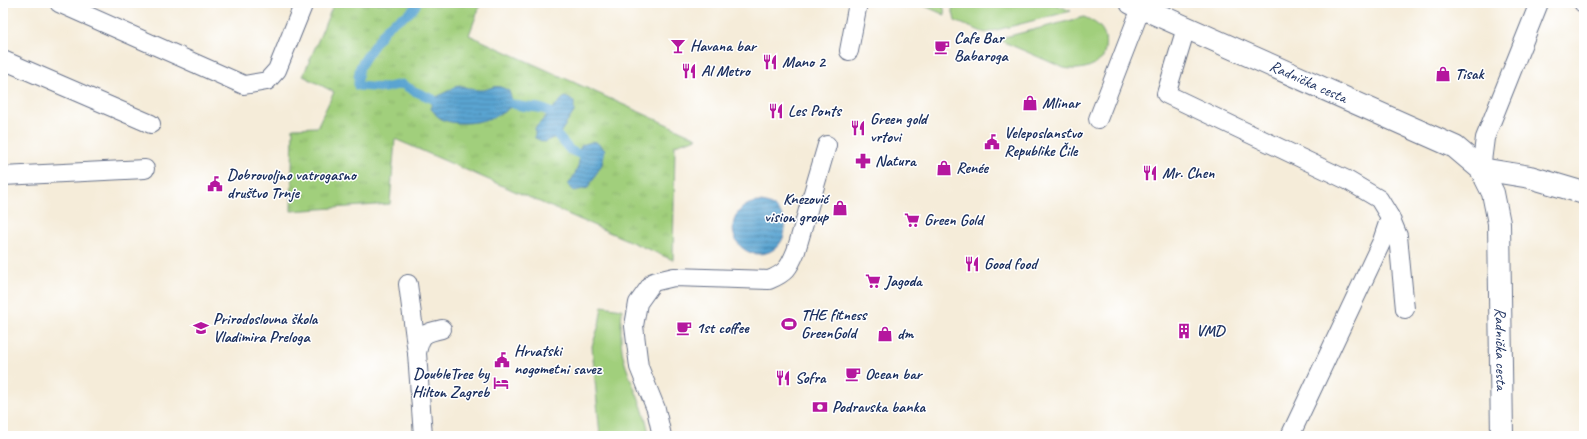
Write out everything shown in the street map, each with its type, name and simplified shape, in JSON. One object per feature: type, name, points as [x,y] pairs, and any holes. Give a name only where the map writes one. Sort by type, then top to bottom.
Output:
[{"type":"street","name":"Radnička cesta","points":[[1136,5],[1456,147],[1481,169],[1493,193],[1499,223],[1502,436]]},
{"type":"street","points":[[1481,169],[1530,177],[1584,193]]},
{"type":"lane","points":[[59,3],[244,85],[267,81],[277,70],[304,3]]},
{"type":"lane","points":[[849,51],[858,3]]},
{"type":"lane","points":[[1481,169],[1485,138],[1539,3]]},
{"type":"lane","points":[[1098,119],[1136,5]]},
{"type":"lane","points":[[1186,28],[1166,94],[1380,199],[1398,236],[1405,309]]},
{"type":"lane","points":[[3,60],[151,124]]},
{"type":"lane","points":[[662,436],[656,409],[639,367],[634,326],[638,303],[653,282],[674,277],[769,280],[782,275],[790,265],[796,251],[827,145]]},
{"type":"lane","points":[[3,176],[145,169]]},
{"type":"lane","points":[[1290,436],[1382,241],[1390,217]]},
{"type":"lane","points":[[408,284],[417,353],[423,436]]},
{"type":"lane","points":[[417,353],[420,339],[428,332],[442,329]]},
{"type":"green space","points":[[334,3],[481,3],[469,35],[697,138],[675,145],[673,260],[395,139],[390,204],[291,211],[293,128],[317,127],[334,92],[303,76]]},
{"type":"green space","points":[[918,3],[943,3],[945,15]]},
{"type":"green space","points":[[951,3],[1053,3],[1071,11],[985,33],[955,21]]},
{"type":"green space","points":[[1084,17],[1091,20],[1101,28],[1104,33],[1106,44],[1103,58],[1085,68],[1064,68],[997,39]]},
{"type":"green space","points":[[602,306],[622,309],[621,339],[623,356],[645,416],[649,436],[600,436],[592,346],[599,325]]},
{"type":"water","points":[[459,85],[476,90],[496,87],[503,88],[509,91],[513,104],[507,110],[498,115],[478,122],[457,123],[440,118],[431,109],[433,99]]},
{"type":"water","points":[[565,97],[574,101],[574,112],[558,136],[544,142],[535,138],[535,128]]},
{"type":"water","points":[[595,141],[605,150],[602,164],[588,188],[574,191],[568,185],[578,165],[578,152],[582,145]]},
{"type":"water","points":[[759,202],[769,204],[777,210],[783,218],[785,228],[783,238],[777,246],[769,252],[759,254],[749,252],[741,246],[735,238],[733,228],[735,218],[741,210],[749,204]]},
{"type":"waterway","points":[[417,3],[409,13],[388,26],[375,44],[360,67],[358,86],[384,88],[402,84],[433,99]]},
{"type":"waterway","points":[[513,104],[524,107],[541,108],[550,112]]},
{"type":"waterway","points":[[558,136],[570,150],[579,154]]},
{"type":"place","name":"Havana bar","points":[[678,46]]},
{"type":"place","name":"Cafe Bar Babaroga","points":[[942,47]]},
{"type":"place","name":"Mano 2","points":[[770,62]]},
{"type":"place","name":"Al Metro","points":[[689,71]]},
{"type":"place","name":"Tisak","points":[[1443,74]]},
{"type":"place","name":"Mlinar","points":[[1030,103]]},
{"type":"place","name":"Les Ponts","points":[[776,111]]},
{"type":"place","name":"Green gold vrtovi","points":[[858,128]]},
{"type":"place","name":"Veleposlanstvo Republike Čile","points":[[992,142]]},
{"type":"place","name":"Natura","points":[[863,161]]},
{"type":"place","name":"Renée","points":[[944,168]]},
{"type":"place","name":"Mr. Chen","points":[[1150,173]]},
{"type":"place","name":"Dobrovoljno vatrogasno društvo Trnje","points":[[215,184]]},
{"type":"place","name":"Knezović vision group","points":[[840,208]]},
{"type":"place","name":"Green Gold","points":[[912,220]]},
{"type":"place","name":"Good food","points":[[972,264]]},
{"type":"place","name":"Jagoda","points":[[873,281]]},
{"type":"place","name":"THE fitness GreenGold","points":[[789,324]]},
{"type":"place","name":"Prirodoslovna škola Vladimira Preloga","points":[[201,328]]},
{"type":"place","name":"1st coffee","points":[[684,328]]},
{"type":"place","name":"VMD","points":[[1184,331]]},
{"type":"place","name":"dm","points":[[885,334]]},
{"type":"place","name":"Hrvatski nogometni savez","points":[[502,360]]},
{"type":"place","name":"Ocean bar","points":[[853,374]]},
{"type":"place","name":"Sofra","points":[[783,378]]},
{"type":"place","name":"DoubleTree by Hilton Zagreb","points":[[501,383]]},
{"type":"place","name":"Podravska banka","points":[[820,407]]}]
